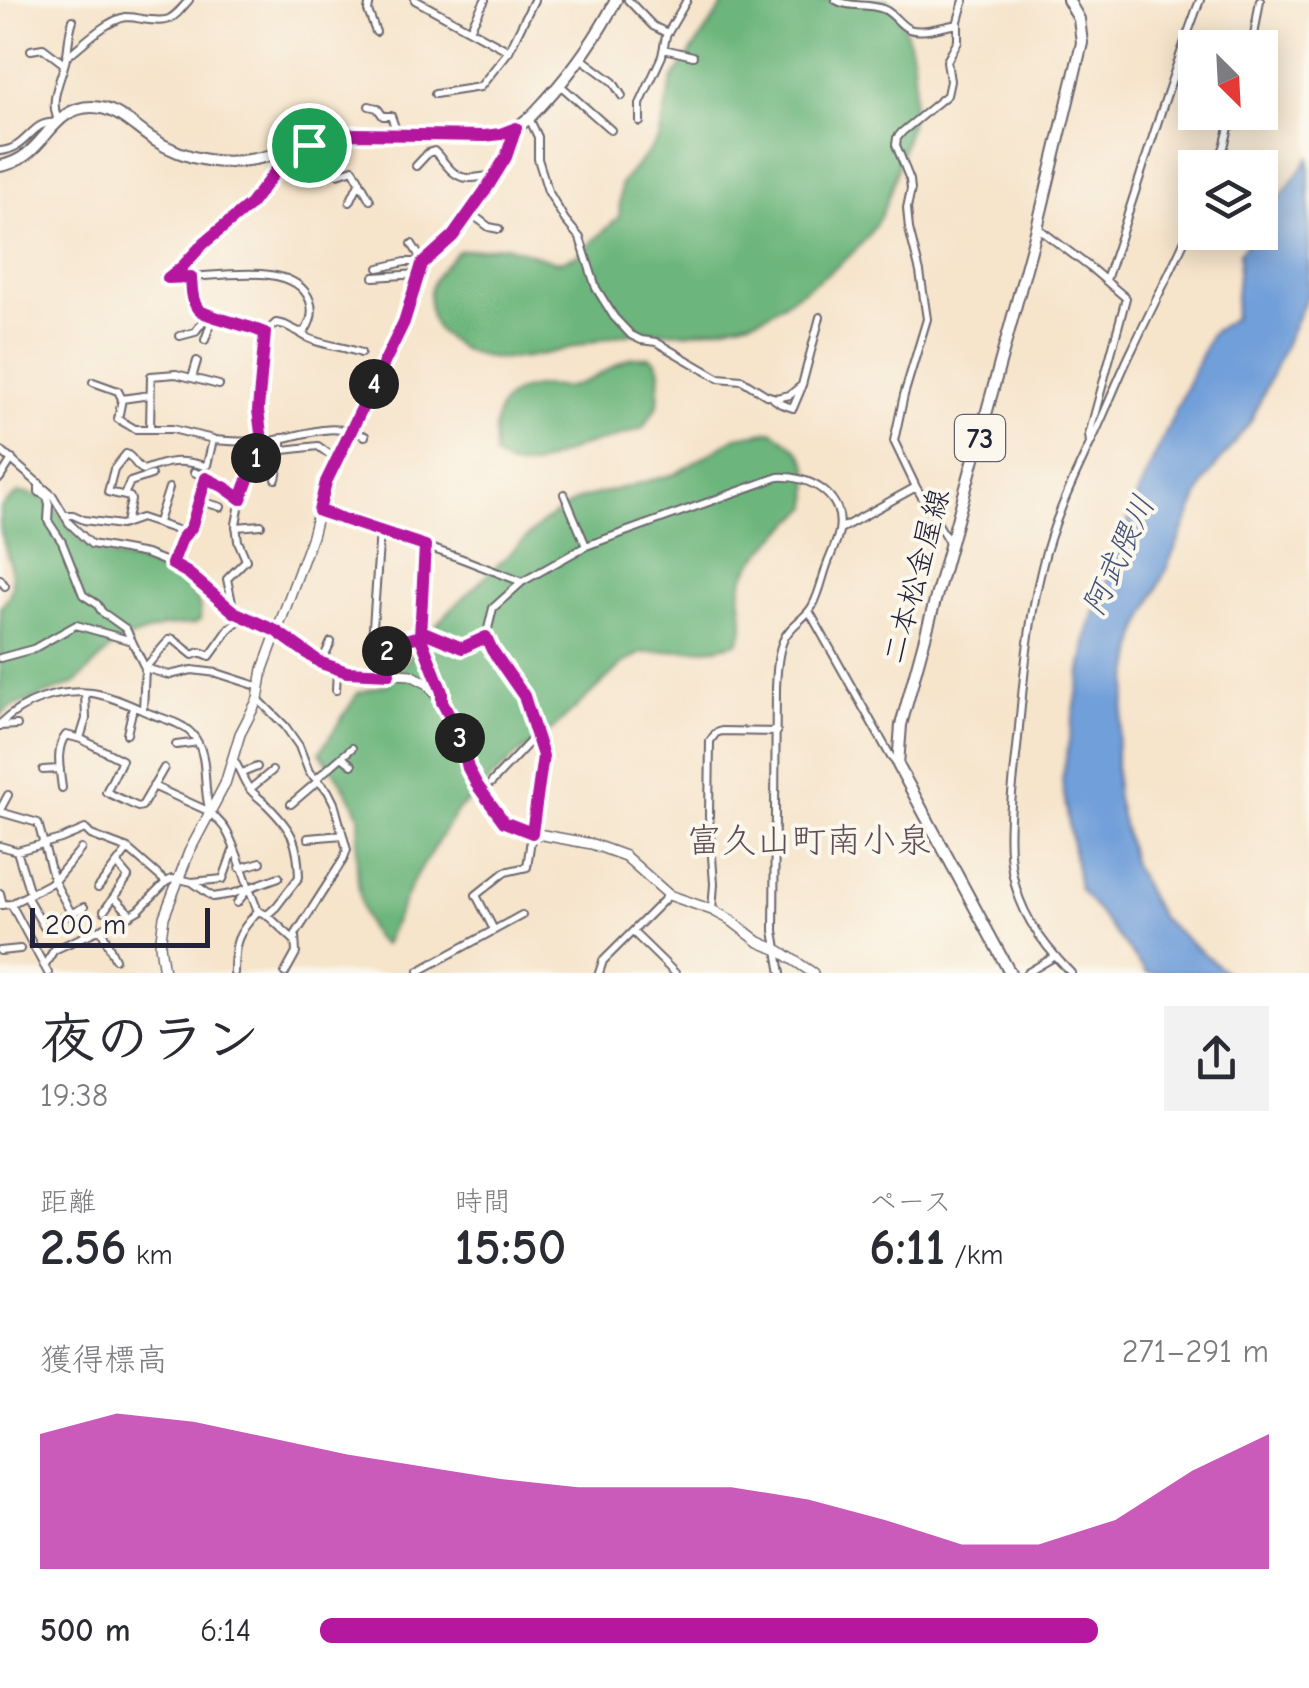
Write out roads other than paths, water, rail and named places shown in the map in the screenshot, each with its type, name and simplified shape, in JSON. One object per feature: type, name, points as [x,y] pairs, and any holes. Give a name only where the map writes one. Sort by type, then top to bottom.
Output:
[{"type":"main road","points":[[0,166],[29,154],[70,112],[90,107],[110,110],[177,152],[216,162],[243,161],[354,134],[500,134],[530,118],[560,85],[582,59],[616,0]]},
{"type":"main road","name":"二本松金屋線","points":[[898,765],[902,725],[1038,228],[1082,43],[1081,25],[1070,1]]},
{"type":"main road","points":[[164,973],[160,934],[171,897],[225,784],[240,734],[258,699],[263,670],[326,482],[404,322],[424,262],[453,236],[495,176],[516,128]]},
{"type":"main road","points":[[276,631],[337,670],[421,679],[442,702],[460,736],[468,768],[504,822],[532,833],[616,852],[633,861],[669,896],[712,910],[814,973]]},
{"type":"main road","points":[[898,765],[1010,973]]},
{"type":"street","points":[[66,61],[89,38],[119,20],[128,17],[166,21],[188,0]]},
{"type":"street","points":[[370,0],[368,10],[376,32]]},
{"type":"street","points":[[416,0],[509,51]]},
{"type":"street","points":[[470,29],[485,0]]},
{"type":"street","points":[[435,94],[480,88],[509,51],[534,0]]},
{"type":"street","points":[[628,0],[653,26],[667,34]]},
{"type":"street","points":[[640,122],[640,104],[667,34],[686,0]]},
{"type":"street","points":[[836,0],[882,8],[914,30],[958,24]]},
{"type":"street","points":[[951,544],[894,441],[926,325],[908,218],[910,180],[896,140],[947,95],[948,61],[958,40],[964,0]]},
{"type":"street","points":[[1106,280],[1200,0]]},
{"type":"street","points":[[1255,30],[1260,0]]},
{"type":"street","points":[[0,151],[16,148],[40,125],[57,122],[53,107],[73,20]]},
{"type":"street","points":[[31,50],[43,48],[66,61]]},
{"type":"street","points":[[664,49],[693,56]]},
{"type":"street","points":[[582,59],[613,82],[622,96]]},
{"type":"street","points":[[560,85],[611,130]]},
{"type":"street","points":[[369,106],[391,116],[397,134]]},
{"type":"street","points":[[530,118],[538,137],[538,160],[548,191],[580,238],[596,288],[614,318],[636,338],[656,342],[718,378],[742,380],[793,408],[820,316]]},
{"type":"street","points":[[300,332],[308,327],[312,308],[304,289],[293,280],[257,274],[166,278],[250,205],[275,172],[315,143],[337,173],[353,169],[370,200]]},
{"type":"street","points":[[416,166],[434,150],[460,176],[495,176]]},
{"type":"street","points":[[350,202],[360,181]]},
{"type":"street","points":[[470,212],[499,230]]},
{"type":"street","points":[[1038,228],[1126,300],[1090,444]]},
{"type":"street","points":[[379,268],[424,262],[412,244]]},
{"type":"street","points":[[1072,973],[1054,957],[1027,918],[1014,884],[1008,834],[1024,660],[1042,566],[1071,487],[1179,250]]},
{"type":"street","points":[[374,277],[418,274]]},
{"type":"street","points":[[191,277],[199,310],[265,333]]},
{"type":"street","points":[[180,336],[196,332],[210,316]]},
{"type":"street","points":[[204,340],[210,316]]},
{"type":"street","points":[[234,612],[228,577],[246,558],[236,527],[241,499],[262,441],[258,410],[265,333],[276,324],[290,326],[312,341],[362,353]]},
{"type":"street","points":[[192,378],[198,360]]},
{"type":"street","points":[[150,428],[150,376],[176,374],[219,386]]},
{"type":"street","points":[[93,382],[118,390],[122,399],[118,420],[135,429],[168,429],[213,440],[262,441],[326,428],[351,430],[365,436]]},
{"type":"street","points":[[774,398],[790,395],[802,385]]},
{"type":"street","points":[[122,399],[150,395]]},
{"type":"street","points":[[168,429],[171,416]]},
{"type":"street","points":[[276,479],[282,438]]},
{"type":"street","points":[[126,523],[132,500],[108,492],[114,469],[124,456],[128,454],[144,470],[169,461],[205,466],[213,440]]},
{"type":"street","points":[[247,441],[258,453]]},
{"type":"street","points":[[258,453],[318,446],[337,460]]},
{"type":"street","points":[[0,450],[57,501],[83,538],[94,545],[146,554],[172,564],[234,612],[276,631]]},
{"type":"street","points":[[0,478],[12,459]]},
{"type":"street","points":[[194,472],[241,499]]},
{"type":"street","points":[[124,496],[130,482],[151,474]]},
{"type":"street","points":[[172,564],[182,538],[191,528],[206,478]]},
{"type":"street","points":[[494,930],[476,895],[506,872],[526,869],[544,762],[524,696],[486,637],[493,608],[522,582],[586,546],[778,478],[804,479],[829,496],[840,528],[814,605],[788,631],[781,644],[776,687],[774,931],[781,973]]},
{"type":"street","points":[[40,483],[39,492],[49,504],[50,526],[62,542],[83,596],[126,630],[133,642],[144,668],[142,710]]},
{"type":"street","points":[[840,528],[916,486]]},
{"type":"street","points":[[158,522],[169,488]]},
{"type":"street","points":[[564,494],[586,546]]},
{"type":"street","points":[[200,502],[221,508]]},
{"type":"street","points":[[319,511],[522,582]]},
{"type":"street","points":[[64,514],[120,525],[137,518],[186,533]]},
{"type":"street","points":[[236,527],[261,525]]},
{"type":"street","points":[[380,530],[372,642],[389,644],[424,632],[462,648],[486,637]]},
{"type":"street","points":[[425,546],[420,635],[442,692],[442,702]]},
{"type":"street","points":[[808,612],[898,765]]},
{"type":"street","points":[[144,668],[173,639],[193,655],[200,652],[210,656],[243,617]]},
{"type":"street","points":[[0,658],[33,649],[76,624],[133,642]]},
{"type":"street","points":[[321,663],[331,642]]},
{"type":"street","points":[[389,644],[389,674]]},
{"type":"street","points":[[144,668],[169,676],[192,670],[217,673],[262,687]]},
{"type":"street","points":[[336,690],[337,670]]},
{"type":"street","points":[[0,725],[21,708],[52,695],[84,693],[110,698],[179,725],[194,736],[204,765],[209,812]]},
{"type":"street","points":[[80,738],[86,719],[84,693]]},
{"type":"street","points":[[258,699],[287,728],[309,772],[328,791],[347,850],[295,935],[296,952],[285,973]]},
{"type":"street","points":[[126,734],[133,707]]},
{"type":"street","points":[[0,725],[17,725]]},
{"type":"street","points":[[712,910],[710,742],[722,731],[777,732]]},
{"type":"street","points":[[491,783],[536,734]]},
{"type":"street","points":[[62,788],[62,737],[67,735],[122,760],[106,792],[141,807],[164,768]]},
{"type":"street","points":[[176,745],[192,743]]},
{"type":"street","points":[[291,804],[352,748]]},
{"type":"street","points":[[343,758],[352,766]]},
{"type":"street","points":[[233,759],[250,789],[292,833],[298,854],[299,877],[267,916]]},
{"type":"street","points":[[242,774],[257,767]]},
{"type":"street","points":[[43,770],[60,769]]},
{"type":"street","points":[[250,789],[272,771]]},
{"type":"street","points":[[153,786],[209,812],[226,828],[258,911],[294,940]]},
{"type":"street","points":[[8,795],[0,811],[37,822],[54,881],[70,913]]},
{"type":"street","points":[[0,846],[17,851],[85,829],[128,849],[166,882]]},
{"type":"street","points":[[308,838],[343,836]]},
{"type":"street","points":[[4,904],[54,881],[81,849]]},
{"type":"street","points":[[98,888],[128,849]]},
{"type":"street","points":[[46,969],[54,950],[129,919],[166,882],[224,879],[234,850]]},
{"type":"street","points":[[17,851],[28,895],[44,927],[84,907]]},
{"type":"street","points":[[240,868],[261,862]]},
{"type":"street","points":[[104,911],[128,877],[117,864]]},
{"type":"street","points":[[192,882],[213,897],[279,877]]},
{"type":"street","points":[[236,903],[248,888]]},
{"type":"street","points":[[0,893],[46,969]]},
{"type":"street","points":[[599,973],[603,961],[669,896]]},
{"type":"street","points":[[114,897],[129,919]]},
{"type":"street","points":[[171,897],[184,904]]},
{"type":"street","points":[[234,973],[239,934],[258,911]]},
{"type":"street","points":[[418,971],[522,915]]},
{"type":"street","points":[[102,929],[115,959]]},
{"type":"street","points":[[633,932],[675,973]]},
{"type":"street","points":[[0,951],[20,949]]},
{"type":"street","points":[[1026,973],[1054,957]]},
{"type":"water","name":"阿武隈川","points":[[1309,158],[1309,292],[1251,421],[1206,479],[1138,632],[1116,750],[1116,794],[1133,865],[1160,917],[1227,973],[1147,973],[1079,888],[1062,781],[1088,631],[1139,491],[1211,333],[1234,318],[1240,253],[1278,250],[1278,200]]},
{"type":"district","name":"富久山町南小泉","points":[[809,840]]}]
